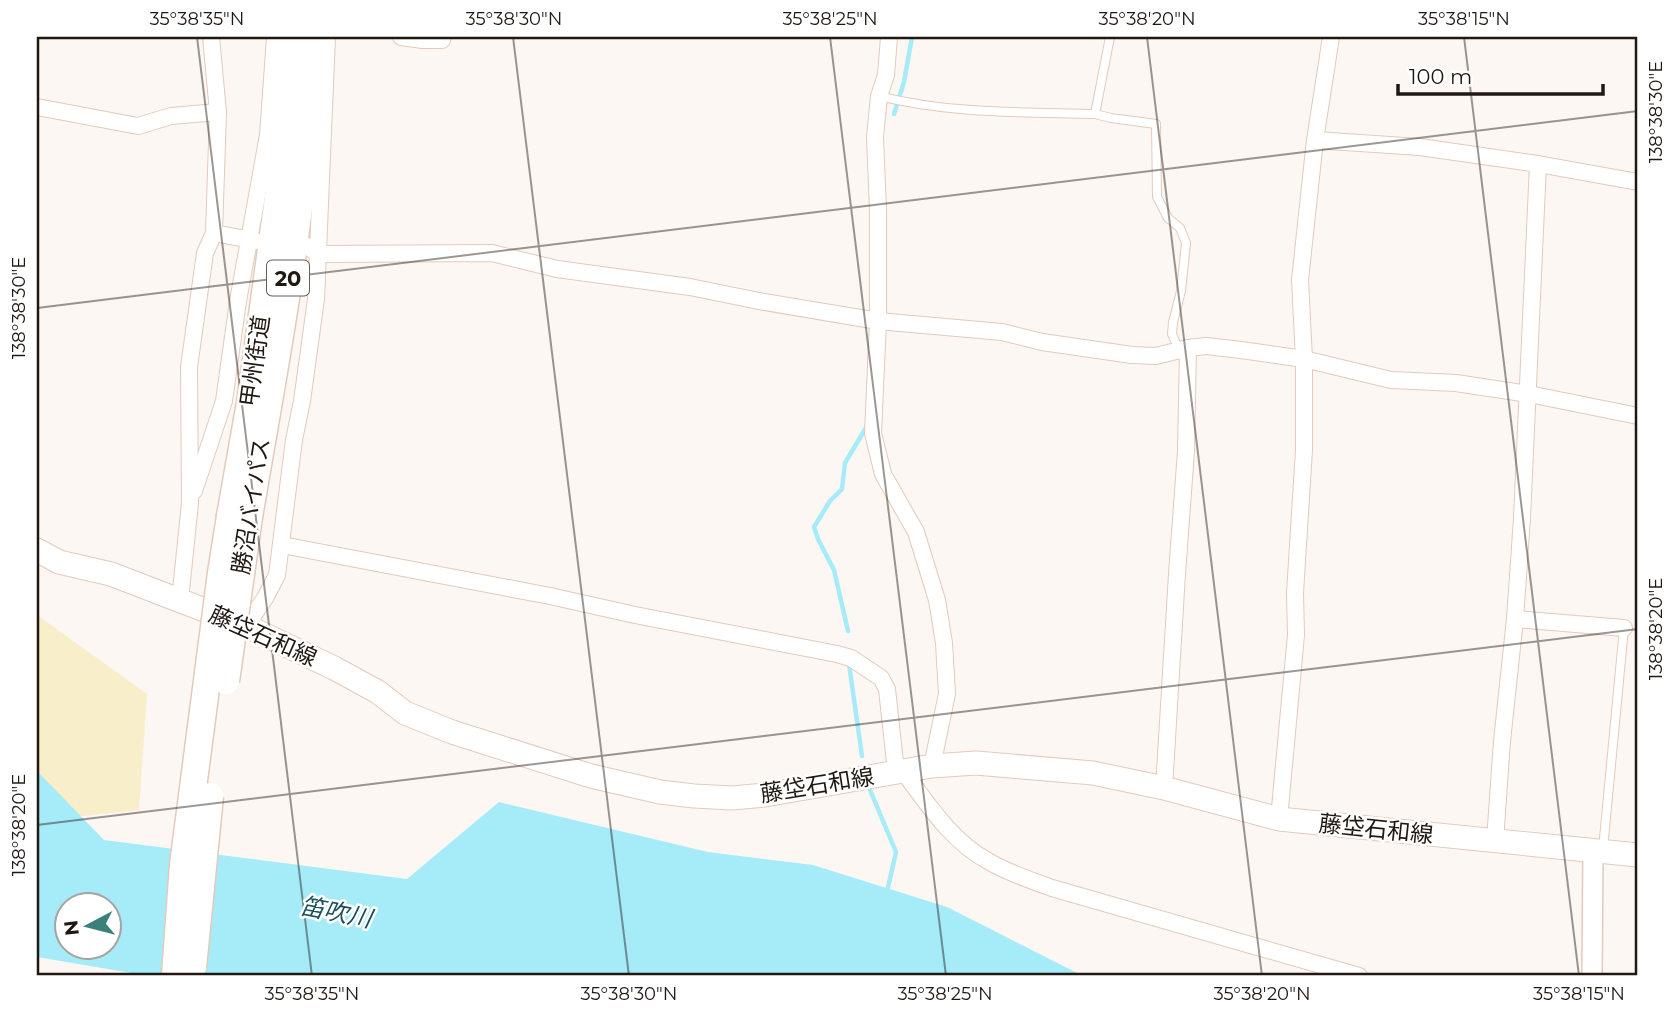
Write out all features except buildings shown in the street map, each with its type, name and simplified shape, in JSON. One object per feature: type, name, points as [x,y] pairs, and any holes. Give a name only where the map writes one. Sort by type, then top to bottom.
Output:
[{"type":"highway","name":"甲州街道","points":[[175,976],[183,865],[221,573],[240,517],[250,402],[287,132],[289,37]]},
{"type":"highway","name":"勝沼バイパス","points":[[193,976],[207,819],[239,579],[240,517],[297,220],[313,37]]},
{"type":"main road","name":"藤垈石和線","points":[[37,550],[59,562],[111,575],[246,626],[378,692],[405,713],[452,732],[591,775],[660,792],[732,798],[801,790],[932,766],[976,763],[1081,772],[1164,788],[1279,819],[1638,855]]},
{"type":"street","points":[[180,600],[190,503],[189,367],[205,253],[214,233],[218,112],[211,37]]},
{"type":"street","points":[[190,503],[224,401],[255,241],[268,135],[275,37]]},
{"type":"street","points":[[246,626],[277,575],[294,440],[302,401],[316,299],[312,250],[327,37]]},
{"type":"street","points":[[401,37],[442,40],[443,37]]},
{"type":"street","points":[[889,37],[885,97],[875,137],[878,321],[873,433],[883,474],[916,531],[937,600],[944,643],[947,694],[932,766]]},
{"type":"street","points":[[1279,819],[1296,635],[1295,593],[1304,450],[1304,359],[1300,280],[1315,140],[1331,37]]},
{"type":"street","points":[[37,107],[138,127],[171,116],[218,112]]},
{"type":"street","points":[[1315,140],[1420,147],[1638,182]]},
{"type":"street","points":[[1495,841],[1515,619],[1529,394],[1538,164]]},
{"type":"street","points":[[214,233],[255,241]]},
{"type":"street","points":[[312,250],[492,253],[557,269],[690,287],[878,321],[1002,332],[1042,342],[1132,355],[1156,355],[1206,346],[1304,359],[1391,380],[1455,383],[1529,394],[1638,416]]},
{"type":"street","points":[[1164,788],[1186,451],[1183,349]]},
{"type":"street","points":[[282,545],[550,596],[851,658],[881,678],[887,690],[898,772],[954,835],[985,860],[1013,874],[1052,888],[1359,976]]},
{"type":"street","points":[[1515,619],[1624,628]]},
{"type":"street","points":[[1592,976],[1598,851]]},
{"type":"lane","points":[[1095,114],[1110,37]]},
{"type":"lane","points":[[885,97],[946,107],[1095,114],[1156,124],[1157,197],[1168,218],[1180,228],[1186,243],[1181,291],[1172,334],[1183,349]]},
{"type":"lane","points":[[1598,851],[1624,628]]},
{"type":"sand","points":[[37,615],[147,694],[139,810],[37,821]]},
{"type":"water","name":"笛吹川","points":[[37,771],[104,840],[407,879],[499,802],[708,852],[813,865],[947,907],[1083,976],[149,976],[55,960],[122,960],[122,890],[52,890],[52,960],[37,957]]},
{"type":"waterway","points":[[894,114],[904,82],[912,37]]},
{"type":"waterway","points":[[848,631],[834,570],[814,527],[830,501],[842,489],[845,463],[867,426]]},
{"type":"waterway","points":[[849,664],[862,756]]},
{"type":"waterway","points":[[870,790],[896,852],[887,892]]}]
